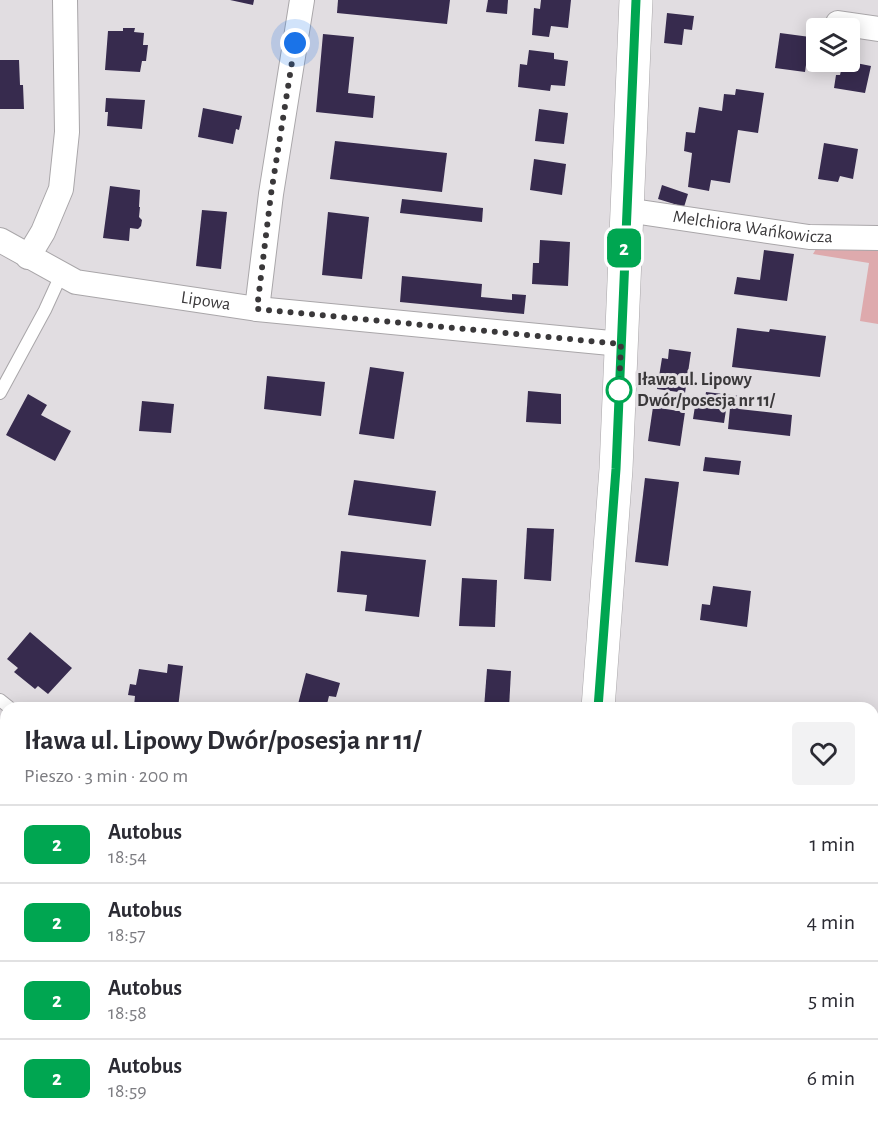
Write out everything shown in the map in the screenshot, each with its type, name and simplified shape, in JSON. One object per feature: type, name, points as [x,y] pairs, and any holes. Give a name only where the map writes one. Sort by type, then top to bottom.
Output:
[{"type":"street","points":[[28,257],[43,232],[61,189],[68,132],[65,0]]},
{"type":"street","points":[[257,309],[271,194],[302,0]]},
{"type":"street","points":[[598,702],[616,469],[636,0]]},
{"type":"street","points":[[860,26],[878,29]]},
{"type":"street","name":"Melchiora Wańkowicza","points":[[626,210],[809,237],[878,238]]},
{"type":"street","name":"Lipowa","points":[[0,240],[76,282],[257,309],[621,344]]},
{"type":"lane","points":[[0,393],[45,310],[61,274]]},
{"type":"shaded area","points":[[816,249],[878,249],[878,324],[860,321],[869,263],[813,254]]},
{"type":"building","points":[[230,0],[254,0],[253,5]]},
{"type":"building","points":[[338,0],[450,0],[447,24],[337,13]]},
{"type":"building","points":[[488,0],[508,0],[507,14],[486,12]]},
{"type":"building","points":[[541,0],[571,0],[568,28],[551,26],[549,37],[532,35],[534,8],[540,9]]},
{"type":"building","points":[[667,13],[694,16],[692,30],[684,29],[682,45],[664,43]]},
{"type":"building","points":[[123,28],[135,28],[134,32],[144,33],[143,45],[148,45],[146,61],[142,61],[140,72],[105,70],[108,31],[123,31]]},
{"type":"building","points":[[780,33],[806,36],[805,72],[775,68]]},
{"type":"building","points":[[323,34],[354,37],[348,93],[375,96],[373,118],[316,112]]},
{"type":"building","points":[[529,50],[554,53],[554,59],[568,61],[565,86],[551,85],[550,91],[518,87],[520,64],[527,65]]},
{"type":"building","points":[[0,60],[19,60],[24,109],[0,109]]},
{"type":"building","points":[[860,64],[871,66],[865,93],[834,88],[836,75],[840,75],[841,72],[860,72]]},
{"type":"building","points":[[736,89],[764,93],[758,133],[738,130],[730,183],[711,180],[709,191],[688,187],[692,153],[684,151],[686,132],[695,133],[699,107],[722,111],[724,94],[735,95]]},
{"type":"building","points":[[106,98],[145,100],[142,129],[107,126]]},
{"type":"building","points":[[203,108],[242,116],[233,144],[198,137]]},
{"type":"building","points":[[539,109],[568,113],[564,144],[535,141]]},
{"type":"building","points":[[335,141],[447,153],[442,192],[330,179]]},
{"type":"building","points":[[824,143],[858,149],[853,179],[840,176],[838,182],[818,179]]},
{"type":"building","points":[[534,159],[566,164],[562,195],[530,190]]},
{"type":"building","points":[[662,185],[688,194],[684,207],[658,199]]},
{"type":"building","points":[[110,186],[140,190],[141,226],[138,229],[130,228],[129,241],[103,238]]},
{"type":"building","points":[[402,199],[483,208],[482,222],[400,213]]},
{"type":"building","points":[[202,210],[227,212],[221,269],[196,266]]},
{"type":"building","points":[[328,212],[369,217],[362,279],[322,275]]},
{"type":"building","points":[[540,240],[570,242],[568,286],[532,284],[533,263],[539,263]]},
{"type":"building","points":[[764,250],[794,254],[787,301],[734,294],[737,277],[760,280]]},
{"type":"building","points":[[402,276],[482,284],[481,297],[512,300],[512,294],[526,295],[524,314],[400,302]]},
{"type":"building","points":[[737,328],[769,332],[770,329],[826,336],[820,377],[732,367]]},
{"type":"building","points":[[669,349],[691,352],[685,393],[657,389],[662,358],[668,359]]},
{"type":"building","points":[[370,367],[404,372],[394,439],[359,434]]},
{"type":"building","points":[[267,376],[325,382],[321,416],[264,409]]},
{"type":"building","points":[[528,391],[561,394],[561,424],[526,422]]},
{"type":"building","points":[[706,392],[740,396],[739,409],[792,415],[790,436],[728,429],[730,408],[704,405]]},
{"type":"building","points":[[28,394],[47,405],[41,415],[71,431],[55,461],[6,435]]},
{"type":"building","points":[[142,401],[174,404],[171,433],[139,431]]},
{"type":"building","points":[[695,406],[726,410],[724,423],[693,419]]},
{"type":"building","points":[[653,407],[685,412],[680,446],[648,441]]},
{"type":"building","points":[[705,457],[741,461],[739,475],[703,471]]},
{"type":"building","points":[[645,478],[679,482],[668,566],[635,562]]},
{"type":"building","points":[[354,480],[436,491],[431,526],[348,515]]},
{"type":"building","points":[[527,528],[554,529],[551,581],[524,579]]},
{"type":"building","points":[[341,551],[426,560],[419,617],[365,611],[367,595],[337,592]]},
{"type":"building","points":[[462,578],[497,580],[495,627],[459,626]]},
{"type":"building","points":[[713,586],[751,591],[747,627],[700,620],[702,604],[710,605]]},
{"type":"building","points":[[30,632],[72,668],[48,694],[38,686],[35,689],[14,672],[18,668],[7,659]]},
{"type":"building","points":[[168,664],[183,666],[179,702],[134,702],[135,696],[128,695],[130,684],[136,685],[139,669],[167,673]]},
{"type":"building","points":[[487,669],[511,671],[509,702],[484,702]]},
{"type":"building","points":[[306,673],[340,683],[336,697],[329,696],[328,702],[299,702]]},
{"type":"bus line","name":"2","points":[[598,702],[616,469],[636,0]]},
{"type":"place","name":"Iława ul. Lipowy Dwór/posesja nr 11/","points":[[619,390]]},
{"type":"route","points":[[295,43],[271,194],[257,309],[621,344],[619,390]]}]
